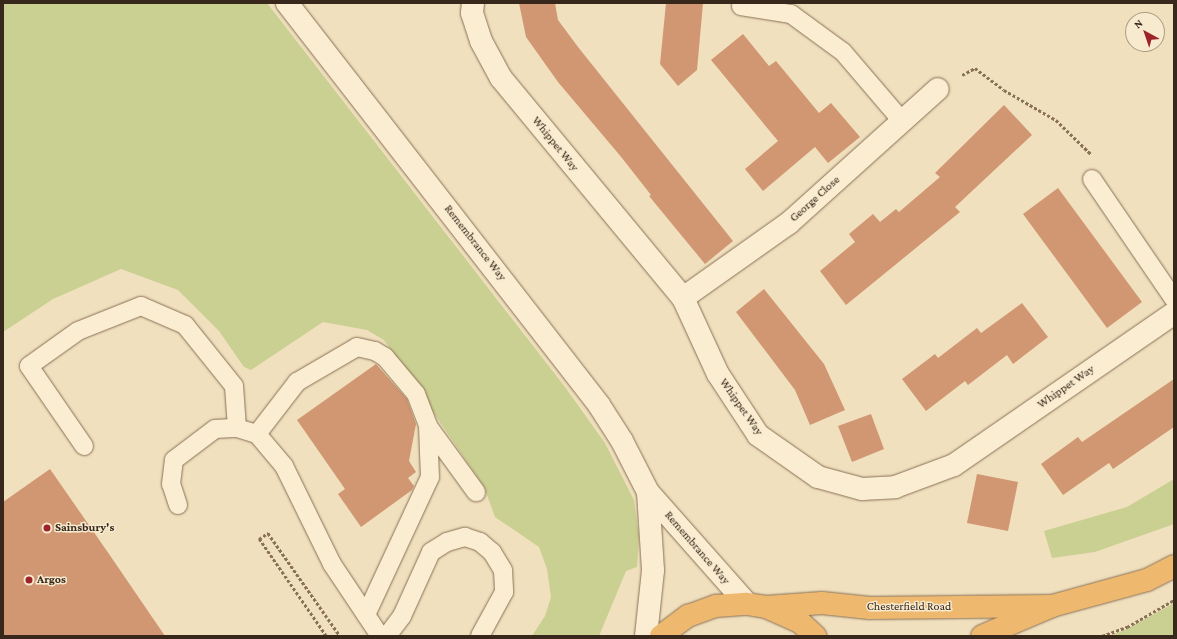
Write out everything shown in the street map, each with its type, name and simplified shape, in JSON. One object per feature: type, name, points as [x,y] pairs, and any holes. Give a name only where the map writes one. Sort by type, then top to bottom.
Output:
[{"type":"highway","name":"Chesterfield Road","points":[[982,636],[1052,606],[1147,580],[1174,566]]},
{"type":"highway","name":"Chesterfield Road","points":[[661,636],[688,616],[716,606],[822,603],[870,608],[1052,606]]},
{"type":"highway","points":[[757,606],[800,622],[815,636]]},
{"type":"highway","points":[[1015,636],[1052,606]]},
{"type":"street","name":"Remembrance Way","points":[[287,3],[599,405],[622,441],[648,492],[757,606]]},
{"type":"street","name":"Whippet Way","points":[[473,3],[472,12],[481,41],[501,78],[683,298],[718,374],[758,436],[818,477],[862,489],[895,487],[954,465],[1174,313]]},
{"type":"street","name":"George Close","points":[[683,298],[789,223],[938,89]]},
{"type":"street","name":"Remembrance Way","points":[[646,636],[653,570],[648,492]]},
{"type":"lane","points":[[741,6],[791,14],[843,52],[902,121]]},
{"type":"lane","points":[[1092,179],[1174,299]]},
{"type":"lane","points":[[84,446],[29,366],[78,331],[141,306],[185,325],[234,386],[237,428]]},
{"type":"lane","points":[[257,434],[296,382],[357,347],[375,351],[386,357],[416,394],[428,426],[476,492]]},
{"type":"lane","points":[[366,615],[430,477],[428,426]]},
{"type":"lane","points":[[178,505],[171,484],[174,460],[216,429],[237,428],[257,434],[284,466],[332,564],[380,636]]},
{"type":"lane","points":[[387,636],[402,616],[431,552],[447,542],[465,538],[480,542],[492,552],[503,570],[504,592],[480,636]]},
{"type":"path","points":[[938,89],[975,68],[1004,90],[1056,120],[1098,161],[1092,179]]},
{"type":"path","points":[[326,636],[259,539],[268,533],[340,636]]},
{"type":"path","points":[[1102,636],[1127,627],[1174,600]]},
{"type":"green space","points":[[3,3],[267,3],[565,387],[605,443],[634,500],[639,537],[637,567],[626,571],[599,636],[532,636],[545,616],[551,597],[547,569],[539,547],[495,517],[484,487],[384,340],[367,330],[323,322],[251,370],[244,367],[219,331],[178,290],[121,269],[53,299],[3,332]]},
{"type":"green space","points":[[1174,479],[1174,524],[1095,552],[1052,558],[1044,531],[1127,507]]},
{"type":"green space","points":[[1174,603],[1174,636],[1110,636],[1125,630]]},
{"type":"building","points":[[519,3],[555,3],[558,20],[578,47],[733,241],[705,264],[649,196],[651,195],[622,158],[558,82],[526,37]]},
{"type":"building","points":[[666,3],[703,3],[697,70],[678,86],[660,64]]},
{"type":"building","points":[[743,34],[769,66],[776,61],[819,113],[831,103],[860,137],[828,163],[815,147],[763,191],[745,169],[778,141],[711,60]]},
{"type":"building","points":[[1004,105],[1032,135],[955,207],[960,212],[846,305],[820,271],[855,242],[849,234],[873,214],[880,222],[896,209],[899,212],[940,177],[935,173]]},
{"type":"building","points":[[1058,188],[1142,302],[1107,328],[1023,214]]},
{"type":"building","points":[[764,289],[824,364],[845,410],[810,425],[795,390],[736,312]]},
{"type":"building","points":[[1022,303],[1048,337],[1013,364],[1007,355],[968,385],[965,381],[926,411],[902,379],[935,354],[938,358],[977,328],[981,333]]},
{"type":"building","points":[[376,364],[407,399],[416,424],[409,461],[416,472],[408,478],[414,486],[412,490],[361,527],[338,494],[345,489],[297,420]]},
{"type":"building","points":[[1174,379],[1174,427],[1113,469],[1109,463],[1063,495],[1041,464],[1078,437],[1082,442]]},
{"type":"building","points":[[871,414],[884,449],[852,462],[838,426]]},
{"type":"building","name":"Sainsbury's","points":[[50,469],[165,636],[3,636],[3,502]]},
{"type":"building","points":[[977,474],[1018,482],[1008,531],[967,523]]},
{"type":"place","name":"Sainsbury's","points":[[47,528]]},
{"type":"place","name":"Argos","points":[[29,580]]}]
